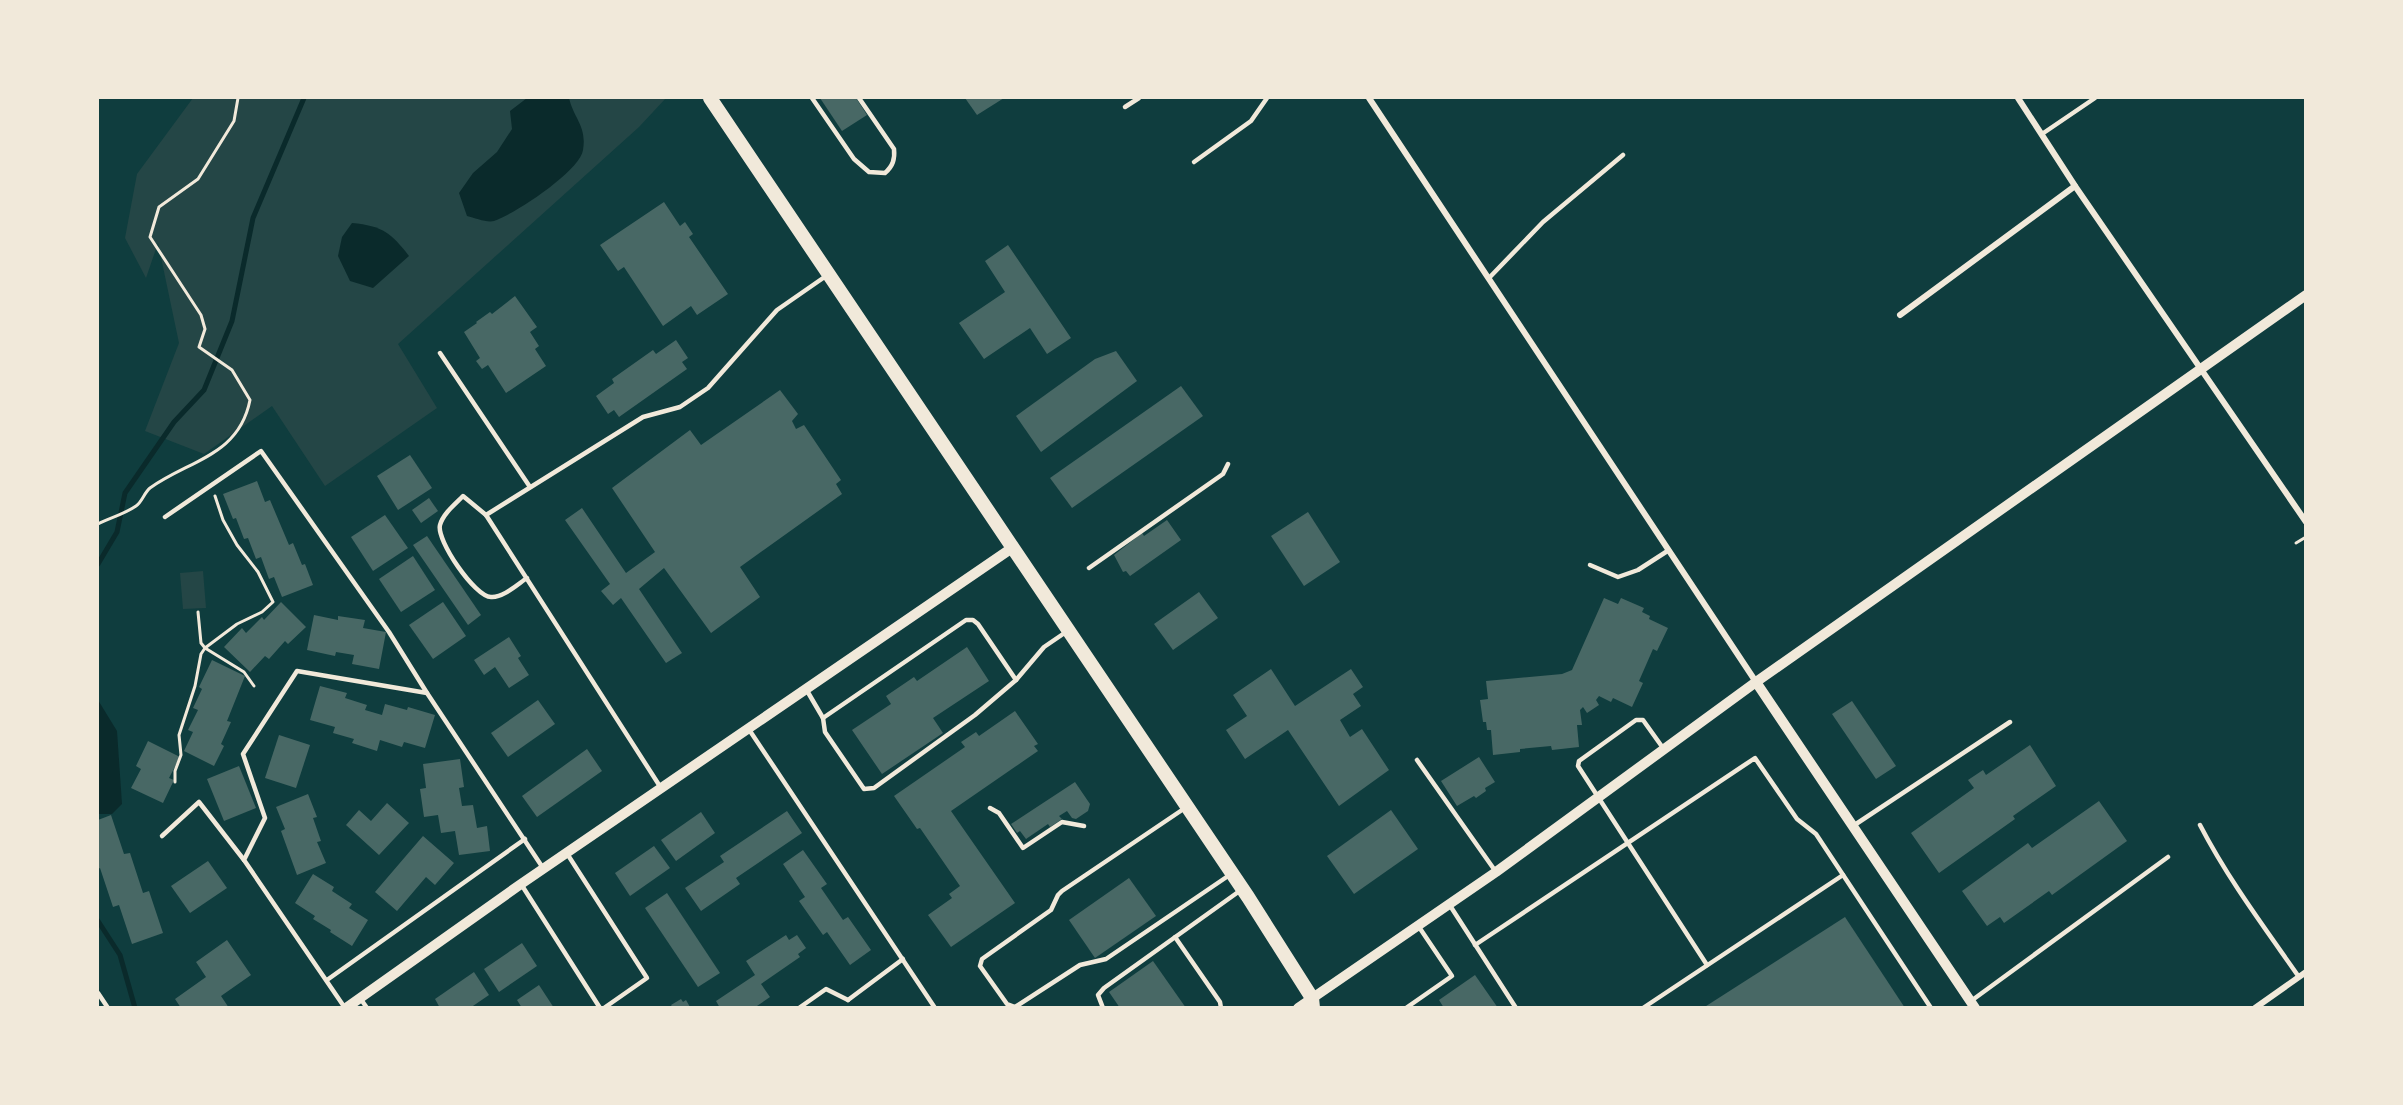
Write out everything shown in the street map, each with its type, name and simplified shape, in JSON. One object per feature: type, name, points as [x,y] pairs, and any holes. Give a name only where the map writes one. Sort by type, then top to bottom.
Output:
[{"type":"main road","points":[[710,98],[1243,888],[1312,1003],[1324,1008]]},
{"type":"street","points":[[1369,98],[1756,682],[1973,1004]]},
{"type":"street","points":[[2018,98],[2075,186],[2306,522]]},
{"type":"street","points":[[1900,315],[2075,186]]},
{"type":"street","points":[[1298,1008],[1312,1003],[1756,682],[2306,295]]},
{"type":"street","points":[[346,1008],[566,852],[1012,548]]},
{"type":"street","points":[[2255,1008],[2306,972]]},
{"type":"lane","points":[[812,98],[854,159],[869,172],[885,173],[892,165],[895,157],[894,149],[859,98]]},
{"type":"lane","points":[[1125,107],[1139,98]]},
{"type":"lane","points":[[1194,162],[1251,121],[1267,98]]},
{"type":"lane","points":[[2042,134],[2095,98]]},
{"type":"lane","points":[[1489,278],[1543,222],[1623,155]]},
{"type":"lane","points":[[486,514],[643,417],[680,407],[708,388],[777,310],[828,274]]},
{"type":"lane","points":[[440,353],[530,487]]},
{"type":"lane","points":[[165,517],[261,451],[389,632],[543,868]]},
{"type":"lane","points":[[1089,568],[1223,474],[1228,464]]},
{"type":"lane","points":[[527,578],[503,594],[492,597],[483,595],[472,585],[450,554],[441,535],[440,525],[446,514],[463,496],[486,514],[527,578],[661,788]]},
{"type":"lane","points":[[1590,565],[1618,577],[1638,570],[1669,550]]},
{"type":"lane","points":[[824,718],[966,620],[973,620],[978,624],[1016,680]]},
{"type":"lane","points":[[806,689],[824,718],[825,732],[864,789],[874,788],[975,715],[1016,680],[1044,647],[1068,630]]},
{"type":"lane","points":[[244,860],[265,818],[243,754],[297,671],[427,693]]},
{"type":"lane","points":[[1664,750],[1643,720],[1636,720],[1579,761],[1578,766],[1707,965]]},
{"type":"lane","points":[[1853,826],[2010,722]]},
{"type":"lane","points":[[748,728],[935,1008]]},
{"type":"lane","points":[[1475,945],[1755,758],[1797,819],[1816,834],[1931,1008]]},
{"type":"lane","points":[[1418,760],[1496,872]]},
{"type":"lane","points":[[162,836],[199,802],[244,860],[346,1008]]},
{"type":"lane","points":[[1187,806],[1062,891],[1052,910],[982,959],[980,966],[1007,1004],[1015,1007],[1080,965],[1106,959],[1232,873]]},
{"type":"lane","points":[[990,808],[999,813],[1023,848],[1062,822],[1084,826]]},
{"type":"lane","points":[[2200,825],[2214,852],[2254,914],[2299,976]]},
{"type":"lane","points":[[327,980],[525,839]]},
{"type":"lane","points":[[520,884],[602,1008],[647,978],[566,852]]},
{"type":"lane","points":[[1973,1004],[2168,857]]},
{"type":"lane","points":[[1643,1008],[1843,875]]},
{"type":"lane","points":[[1103,1008],[1099,1001],[1100,991],[1243,888]]},
{"type":"lane","points":[[1449,904],[1516,1008]]},
{"type":"lane","points":[[1406,1008],[1452,976],[1418,926]]},
{"type":"lane","points":[[1175,937],[1220,1002],[1221,1008]]},
{"type":"lane","points":[[848,1000],[903,959]]},
{"type":"lane","points":[[799,1008],[826,989],[848,1000]]},
{"type":"lane","points":[[98,993],[108,1008]]},
{"type":"lane","points":[[360,998],[367,1008]]},
{"type":"lane","points":[[848,1000],[849,1008]]},
{"type":"path","points":[[98,524],[136,506],[148,489],[198,463],[237,433],[247,413],[250,400],[232,370],[200,347],[205,329],[201,315],[150,237],[159,207],[198,179],[234,121],[238,98]]},
{"type":"path","points":[[176,782],[175,771],[181,755],[179,735],[195,686],[201,654],[205,648],[237,624],[262,612],[273,602],[258,572],[237,545],[223,519],[211,485]]},
{"type":"path","points":[[2296,543],[2306,537]]},
{"type":"path","points":[[198,612],[201,643],[205,648],[244,672],[254,686]]},
{"type":"shaded area","points":[[193,98],[666,98],[639,127],[398,344],[437,408],[325,486],[272,406],[204,454],[145,431],[179,343],[158,243],[146,278],[125,238],[137,174]]},
{"type":"shaded area","points":[[527,98],[569,98],[583,135],[583,150],[579,159],[545,191],[504,217],[494,221],[484,221],[467,216],[459,193],[473,173],[497,152],[512,129],[510,111]]},
{"type":"shaded area","points":[[352,223],[371,226],[385,232],[409,256],[373,288],[350,281],[338,256],[342,237]]},
{"type":"shaded area","points":[[203,571],[206,608],[183,609],[180,573]]},
{"type":"shaded area","points":[[98,700],[117,731],[122,804],[112,814],[98,814]]},
{"type":"building","points":[[820,98],[856,98],[867,115],[842,131]]},
{"type":"building","points":[[965,98],[1004,98],[977,115]]},
{"type":"building","points":[[664,202],[680,226],[685,222],[693,234],[689,237],[728,294],[697,315],[691,306],[663,326],[624,267],[618,271],[600,245]]},
{"type":"building","points":[[1008,245],[1071,338],[1047,354],[1030,328],[984,359],[959,323],[1005,292],[985,261]]},
{"type":"building","points":[[515,296],[537,327],[530,332],[539,346],[535,349],[546,366],[506,393],[488,365],[482,369],[476,361],[480,358],[464,332]]},
{"type":"building","points":[[676,340],[688,358],[682,362],[687,369],[619,417],[614,410],[608,414],[596,396],[614,383],[612,379],[653,350],[656,354]]},
{"type":"building","points":[[1116,351],[1137,381],[1041,452],[1016,416],[1095,359]]},
{"type":"building","points":[[1181,386],[1203,416],[1072,508],[1050,478]]},
{"type":"building","points":[[780,390],[798,414],[792,421],[796,429],[804,425],[841,480],[836,484],[842,494],[740,567],[760,597],[711,633],[664,568],[639,589],[682,653],[666,663],[621,598],[613,605],[601,591],[610,584],[565,520],[582,508],[626,573],[655,552],[612,488],[690,430],[701,445]]},
{"type":"building","points":[[410,455],[432,488],[398,510],[377,476]]},
{"type":"building","points":[[257,481],[265,502],[270,500],[289,545],[293,543],[302,565],[305,564],[313,585],[282,597],[274,577],[269,579],[261,557],[256,559],[248,538],[244,539],[223,494]]},
{"type":"building","points":[[429,498],[438,511],[421,523],[412,510]]},
{"type":"building","points":[[1308,512],[1340,562],[1304,586],[1271,536]]},
{"type":"building","points":[[385,515],[408,548],[373,571],[351,537]]},
{"type":"building","points":[[1167,520],[1181,540],[1130,576],[1126,571],[1123,572],[1114,555],[1142,533],[1144,536]]},
{"type":"building","points":[[427,536],[481,615],[468,625],[413,545]]},
{"type":"building","points":[[413,556],[435,590],[401,612],[379,579]]},
{"type":"building","points":[[1199,592],[1218,618],[1173,650],[1154,624]]},
{"type":"building","points":[[1604,598],[1618,604],[1621,598],[1644,608],[1642,612],[1650,616],[1649,619],[1668,628],[1657,651],[1653,649],[1639,681],[1643,683],[1632,707],[1613,698],[1611,702],[1599,696],[1596,700],[1599,705],[1587,713],[1583,707],[1580,710],[1582,725],[1577,725],[1579,747],[1552,750],[1551,746],[1493,755],[1491,730],[1487,730],[1486,722],[1483,722],[1480,700],[1488,699],[1486,681],[1562,674],[1572,670]]},
{"type":"building","points":[[281,602],[306,627],[288,644],[285,641],[269,659],[265,656],[250,672],[224,647],[242,628],[246,633],[262,617],[264,620]]},
{"type":"building","points":[[443,602],[466,636],[433,659],[409,625]]},
{"type":"building","points":[[314,615],[338,620],[338,616],[365,620],[363,628],[386,632],[379,669],[352,664],[354,655],[336,652],[335,656],[307,650]]},
{"type":"building","points":[[509,637],[521,656],[518,658],[529,675],[509,688],[495,667],[484,675],[474,660]]},
{"type":"building","points":[[967,647],[989,681],[933,718],[943,733],[882,774],[852,730],[891,704],[886,696],[914,677],[917,681]]},
{"type":"building","points":[[212,660],[245,676],[227,721],[231,722],[221,744],[224,746],[214,766],[184,751],[193,732],[188,730],[198,710],[193,708],[202,689],[199,687]]},
{"type":"building","points":[[1271,669],[1295,706],[1351,669],[1363,687],[1353,694],[1361,706],[1340,720],[1350,737],[1362,729],[1389,770],[1339,806],[1288,730],[1245,759],[1226,730],[1247,716],[1233,695]]},
{"type":"building","points":[[320,686],[347,693],[345,698],[367,705],[365,710],[382,715],[385,704],[407,710],[408,707],[435,715],[425,748],[404,742],[402,747],[380,740],[377,751],[352,743],[354,739],[333,733],[335,727],[310,720]]},
{"type":"building","points":[[538,700],[555,724],[508,757],[491,733]]},
{"type":"building","points":[[1852,701],[1896,766],[1876,779],[1832,714]]},
{"type":"building","points":[[1015,711],[1038,744],[1034,746],[1038,751],[951,811],[1015,903],[951,947],[928,915],[952,898],[949,894],[960,886],[920,828],[917,829],[894,796],[965,747],[961,742],[976,732],[979,736]]},
{"type":"building","points":[[279,735],[310,745],[296,788],[265,778]]},
{"type":"building","points":[[148,741],[180,757],[169,778],[174,780],[163,803],[131,788],[141,769],[136,766]]},
{"type":"building","points":[[2030,745],[2056,786],[2013,816],[2015,819],[1939,873],[1911,833],[1974,788],[1968,780],[1983,770],[1986,775]]},
{"type":"building","points":[[587,749],[602,771],[537,817],[522,796]]},
{"type":"building","points":[[1479,757],[1495,782],[1485,788],[1486,791],[1476,798],[1474,796],[1457,806],[1441,781]]},
{"type":"building","points":[[460,759],[464,787],[459,788],[462,806],[473,805],[477,828],[487,826],[490,851],[459,855],[455,831],[441,833],[438,815],[424,817],[420,789],[426,788],[423,764]]},
{"type":"building","points":[[239,766],[256,808],[224,821],[207,779]]},
{"type":"building","points":[[1075,782],[1090,804],[1088,811],[1076,819],[1072,818],[1067,811],[1059,816],[1062,819],[1050,827],[1048,824],[1026,839],[1020,831],[1017,833],[1011,824]]},
{"type":"building","points":[[308,794],[317,817],[313,818],[321,841],[317,842],[326,863],[297,875],[281,831],[285,829],[276,807]]},
{"type":"building","points":[[2099,801],[2127,841],[2052,895],[2049,891],[2004,923],[2000,917],[1987,926],[1962,891],[2028,843],[2032,848]]},
{"type":"building","points":[[387,803],[409,823],[379,855],[346,825],[359,810],[371,821]]},
{"type":"building","points":[[1391,810],[1418,849],[1354,894],[1327,856]]},
{"type":"building","points":[[787,811],[802,833],[736,878],[740,884],[701,911],[685,888],[724,862],[720,856]]},
{"type":"building","points":[[701,812],[715,833],[676,861],[661,840]]},
{"type":"building","points":[[111,815],[124,854],[130,853],[143,893],[149,891],[163,933],[132,944],[119,905],[113,907],[100,868],[98,869],[98,820]]},
{"type":"building","points":[[423,836],[454,863],[435,885],[426,877],[397,911],[375,892]]},
{"type":"building","points":[[654,846],[670,868],[630,896],[615,873]]},
{"type":"building","points":[[803,850],[827,884],[821,888],[843,920],[848,917],[871,950],[850,965],[827,932],[823,935],[799,901],[805,897],[783,864]]},
{"type":"building","points":[[208,861],[227,888],[190,913],[171,886]]},
{"type":"building","points":[[313,874],[334,887],[332,891],[352,904],[349,908],[368,920],[352,946],[330,932],[331,930],[313,919],[315,916],[295,903]]},
{"type":"building","points":[[1129,878],[1156,916],[1095,958],[1069,920]]},
{"type":"building","points":[[667,893],[720,973],[698,987],[645,908]]},
{"type":"building","points":[[1845,917],[1905,1008],[1703,1008]]},
{"type":"building","points":[[786,935],[789,940],[797,935],[806,948],[798,954],[800,957],[761,984],[770,997],[754,1008],[720,1008],[716,1001],[755,975],[746,961]]},
{"type":"building","points":[[227,940],[251,975],[221,996],[229,1008],[181,1008],[175,999],[206,977],[196,962]]},
{"type":"building","points":[[522,943],[537,966],[499,992],[484,969]]},
{"type":"building","points":[[1153,961],[1186,1008],[1120,1008],[1109,992]]},
{"type":"building","points":[[474,972],[489,995],[470,1008],[440,1008],[435,999]]},
{"type":"building","points":[[1475,975],[1498,1008],[1444,1008],[1439,1000]]},
{"type":"building","points":[[539,985],[554,1008],[522,1008],[517,1000]]},
{"type":"building","points":[[681,999],[683,1002],[686,1000],[690,1007],[673,1008],[671,1005]]},
{"type":"waterway","points":[[98,564],[117,532],[125,493],[174,422],[204,390],[232,321],[253,218],[304,98]]},
{"type":"waterway","points":[[98,921],[120,955],[135,1008]]}]
